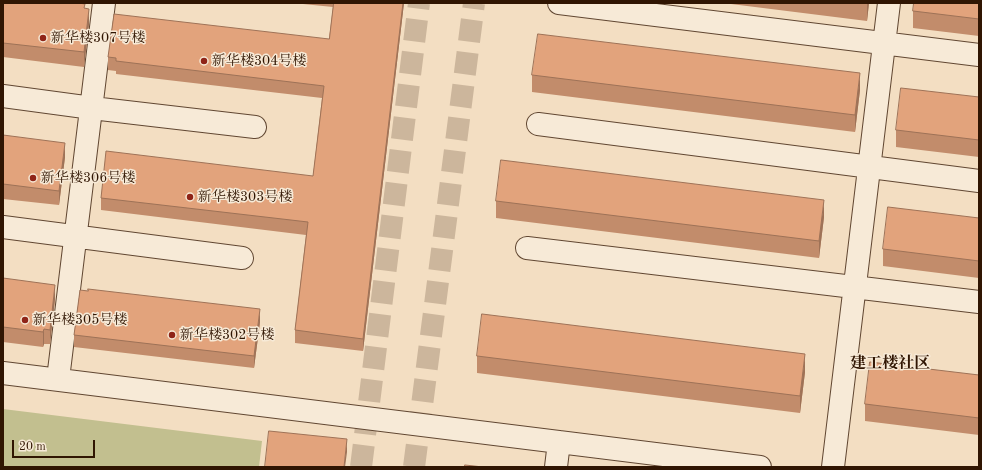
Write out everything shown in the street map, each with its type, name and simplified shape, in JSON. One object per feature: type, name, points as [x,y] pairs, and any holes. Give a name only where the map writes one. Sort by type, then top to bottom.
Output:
[{"type":"street","points":[[58,379],[104,3]]},
{"type":"street","points":[[560,3],[979,54]]},
{"type":"street","points":[[833,467],[889,3]]},
{"type":"street","points":[[3,96],[255,127]]},
{"type":"street","points":[[538,124],[979,181]]},
{"type":"street","points":[[3,227],[242,258]]},
{"type":"street","points":[[527,248],[979,302]]},
{"type":"street","points":[[3,373],[760,467]]},
{"type":"street","points":[[556,467],[559,442]]},
{"type":"shaded area","points":[[3,409],[262,441],[259,467],[3,467]]},
{"type":"building","name":"新华楼307号楼","points":[[3,3],[85,4],[84,8],[89,9],[84,52],[3,43]]},
{"type":"building","points":[[334,3],[403,3],[363,339],[295,330],[308,222],[101,198],[106,151],[313,176],[324,86],[116,61],[116,58],[108,57],[114,14],[329,39]]},
{"type":"building","points":[[914,3],[979,3],[979,19],[913,11]]},
{"type":"building","points":[[538,34],[860,73],[855,115],[532,75]]},
{"type":"building","points":[[901,88],[979,97],[979,140],[896,130]]},
{"type":"building","name":"新华楼306号楼","points":[[3,135],[65,143],[59,191],[3,184]]},
{"type":"building","points":[[501,160],[824,200],[819,241],[496,201]]},
{"type":"building","points":[[888,207],[979,218],[979,261],[883,249]]},
{"type":"building","name":"新华楼305号楼","points":[[3,278],[55,285],[50,330],[44,329],[43,332],[3,327]]},
{"type":"building","name":"新华楼302号楼","points":[[88,289],[260,309],[254,356],[74,335],[80,290],[88,291]]},
{"type":"building","points":[[482,314],[805,354],[800,396],[477,356]]},
{"type":"building","points":[[870,362],[979,375],[979,418],[865,404]]},
{"type":"building","points":[[269,431],[347,439],[344,467],[265,467]]},
{"type":"building","points":[[465,465],[483,467],[465,467]]},
{"type":"tunnel","points":[[361,467],[419,3]]},
{"type":"tunnel","points":[[414,467],[474,3]]},
{"type":"place","name":"新华楼307号楼","points":[[43,38]]},
{"type":"place","name":"新华楼304号楼","points":[[204,61]]},
{"type":"place","name":"新华楼306号楼","points":[[33,178]]},
{"type":"place","name":"新华楼303号楼","points":[[190,197]]},
{"type":"place","name":"新华楼305号楼","points":[[25,320]]},
{"type":"place","name":"新华楼302号楼","points":[[172,335]]},
{"type":"district","name":"建工楼社区","points":[[890,364]]}]
